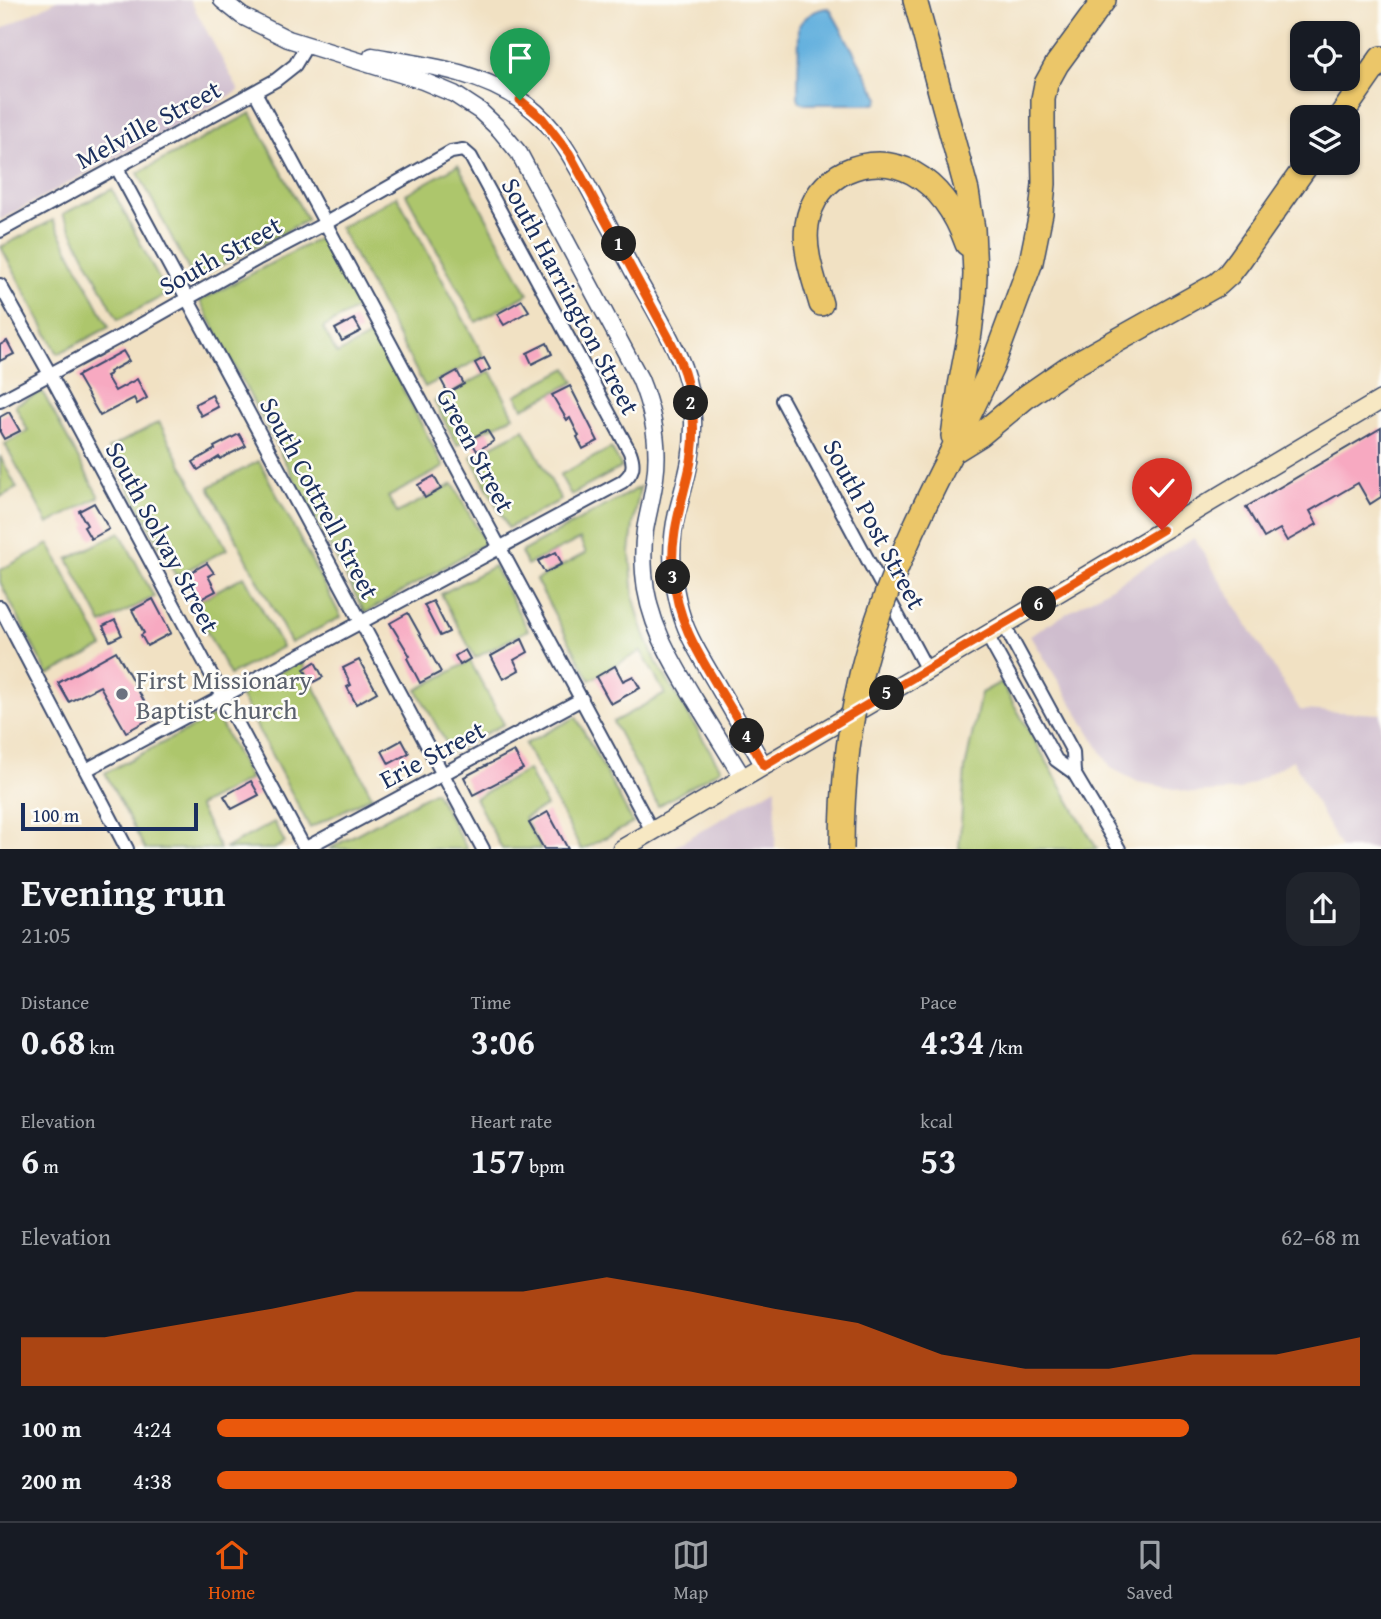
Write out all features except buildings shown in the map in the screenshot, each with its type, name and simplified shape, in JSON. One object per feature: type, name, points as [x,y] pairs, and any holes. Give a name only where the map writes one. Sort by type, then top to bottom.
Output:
[{"type":"highway","points":[[915,0],[967,191],[972,229],[975,274],[971,325],[951,453]]},
{"type":"highway","points":[[842,849],[848,748],[862,674],[881,611],[923,510],[992,368],[1031,262],[1043,192],[1043,99],[1046,84],[1057,64],[1104,0]]},
{"type":"highway","points":[[1348,105],[1381,58]]},
{"type":"highway","points":[[821,304],[807,246],[809,214],[817,196],[827,183],[859,166],[892,166],[914,173],[927,183],[955,217],[968,246],[975,274]]},
{"type":"highway","points":[[951,453],[980,435],[1026,397],[1062,372],[1219,284],[1239,261],[1300,175]]},
{"type":"main road","points":[[622,849],[1381,400]]},
{"type":"street","points":[[222,0],[258,25],[307,45],[423,81],[454,94],[489,119],[510,141],[528,168],[640,379],[655,426],[657,451],[656,476],[644,545],[644,574],[650,611],[670,659],[743,778]]},
{"type":"street","points":[[307,45],[442,68],[482,80],[509,93],[535,111],[569,153],[684,371],[691,403],[693,444],[673,538],[672,564],[678,604],[694,645],[764,766]]},
{"type":"street","name":"Melville Street","points":[[0,231],[255,92],[288,72],[301,58],[307,45]]},
{"type":"street","name":"Green Street","points":[[255,92],[652,831]]},
{"type":"street","name":"South Street","points":[[0,401],[451,152],[463,150]]},
{"type":"street","name":"South Harrington Street","points":[[463,150],[469,154],[630,452],[634,467],[622,482],[500,547]]},
{"type":"street","name":"South Cottrell Street","points":[[117,168],[483,849]]},
{"type":"street","name":"South Solvay Street","points":[[0,285],[305,849]]},
{"type":"street","name":"South Post Street","points":[[782,400],[927,670]]},
{"type":"street","points":[[86,770],[500,547]]},
{"type":"street","points":[[0,607],[127,849]]},
{"type":"street","points":[[1004,625],[1073,752],[1074,773]]},
{"type":"street","points":[[987,635],[1056,761],[1074,773],[1119,849]]},
{"type":"street","name":"Erie Street","points":[[305,849],[582,699]]},
{"type":"shaded area","points":[[57,0],[190,0],[239,91],[0,220],[0,30]]},
{"type":"shaded area","points":[[1194,538],[1300,710],[1381,714],[1381,849],[1341,849],[1293,760],[1240,790],[1195,793],[1138,782],[1111,768],[1030,635]]},
{"type":"shaded area","points":[[776,787],[775,849],[670,849]]},
{"type":"green space","points":[[251,113],[307,220],[194,280],[138,173]]},
{"type":"green space","points":[[458,165],[528,294],[476,322],[406,194]]},
{"type":"green space","points":[[112,189],[167,294],[118,320],[63,214]]},
{"type":"green space","points":[[397,196],[484,357],[425,387],[340,228]]},
{"type":"green space","points":[[53,220],[109,327],[58,354],[1,247]]},
{"type":"green space","points":[[323,236],[360,307],[323,328],[337,354],[374,334],[444,467],[388,497],[397,513],[453,484],[485,543],[365,613],[200,301]]},
{"type":"green space","points":[[567,368],[575,382],[523,408],[516,395]]},
{"type":"green space","points":[[491,371],[514,416],[457,445],[434,401]]},
{"type":"green space","points":[[42,391],[99,497],[48,524],[5,444],[28,431],[15,405]]},
{"type":"green space","points":[[159,422],[227,549],[176,576],[108,449]]},
{"type":"green space","points":[[524,429],[561,500],[508,528],[471,457]]},
{"type":"green space","points":[[611,448],[622,467],[571,495],[560,475]]},
{"type":"green space","points":[[0,456],[17,488],[0,497]]},
{"type":"green space","points":[[259,461],[341,617],[291,643],[209,487]]},
{"type":"green space","points":[[640,487],[630,553],[634,598],[639,618],[656,661],[721,769],[658,806],[613,722],[665,694],[641,651],[590,680],[536,580],[586,553],[580,539],[527,565],[521,552]]},
{"type":"green space","points":[[120,532],[154,597],[102,624],[68,559]]},
{"type":"green space","points":[[49,544],[103,647],[48,675],[0,582],[0,570]]},
{"type":"green space","points":[[494,566],[528,630],[475,658],[441,594]]},
{"type":"green space","points":[[244,576],[282,647],[230,675],[192,604]]},
{"type":"green space","points":[[301,661],[372,796],[310,828],[239,693]]},
{"type":"green space","points":[[470,661],[504,724],[451,752],[417,690]]},
{"type":"green space","points":[[1001,682],[1097,849],[959,849],[965,769],[981,693]]},
{"type":"green space","points":[[216,715],[250,779],[198,806],[220,849],[145,849],[105,773]]},
{"type":"green space","points":[[576,717],[633,823],[584,849],[581,849],[525,744]]},
{"type":"green space","points":[[528,770],[546,806],[524,818],[541,849],[502,849],[475,798]]},
{"type":"green space","points":[[435,791],[467,849],[329,849]]},
{"type":"green space","points":[[274,822],[285,843],[274,849],[224,849]]},
{"type":"water","points":[[827,8],[879,98],[875,104],[800,102],[799,26],[811,14]]},
{"type":"place","name":"First Missionary Baptist Church","points":[[122,694]]},
{"type":"route","points":[[520,100],[542,118],[569,153],[676,351],[684,371],[693,416],[693,444],[673,538],[672,564],[678,604],[694,645],[764,766],[1162,530]]}]
